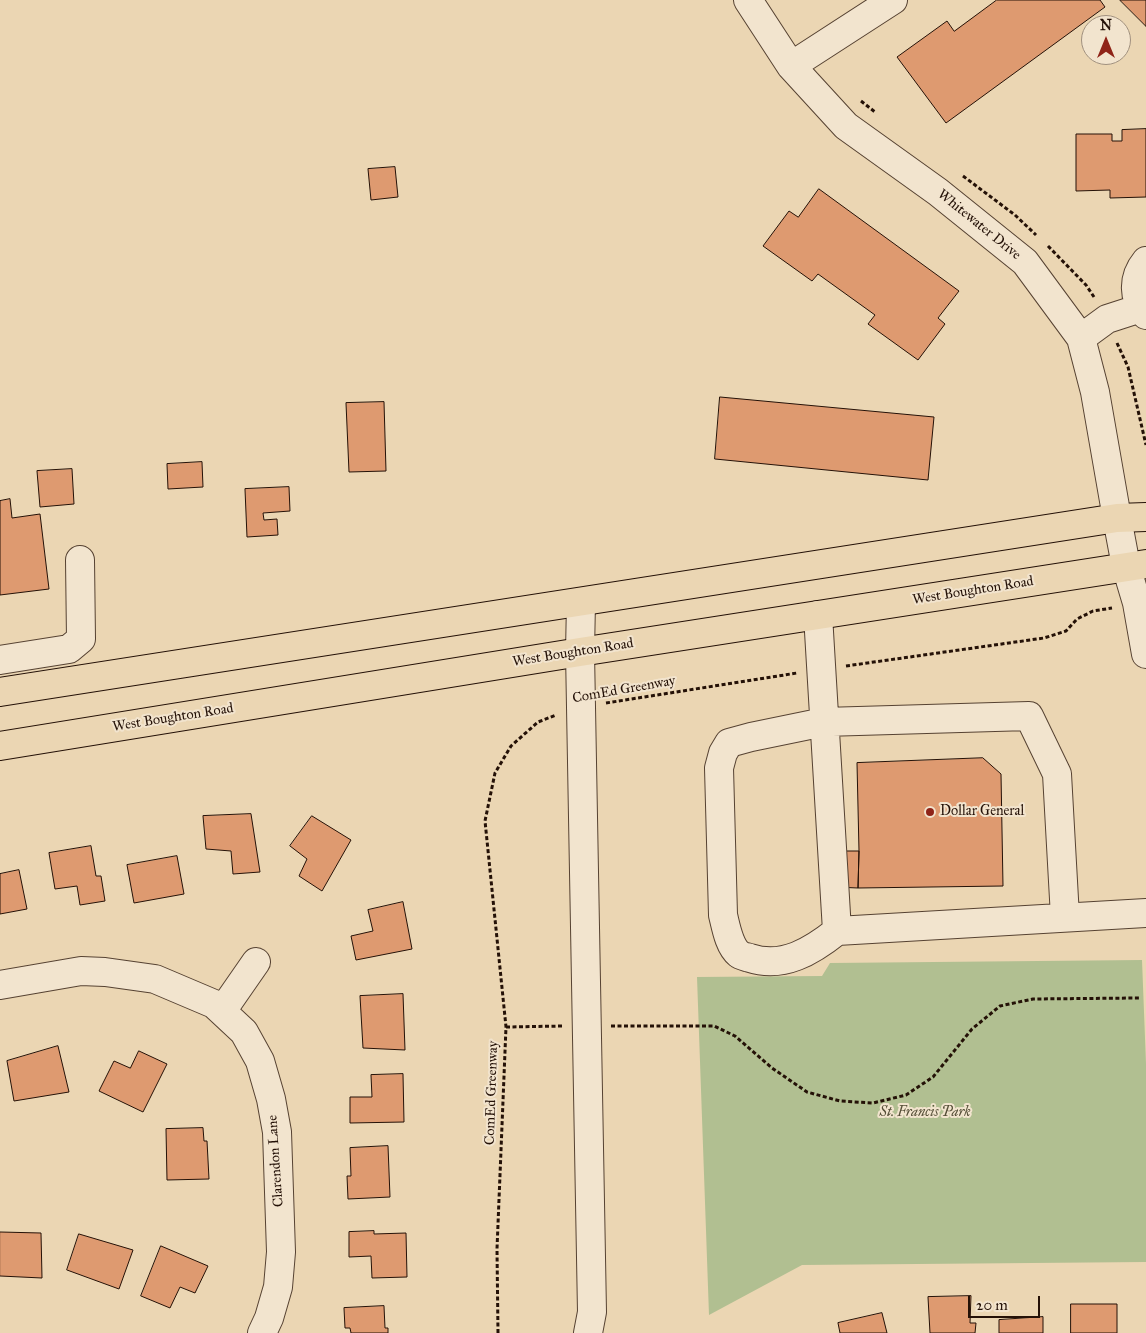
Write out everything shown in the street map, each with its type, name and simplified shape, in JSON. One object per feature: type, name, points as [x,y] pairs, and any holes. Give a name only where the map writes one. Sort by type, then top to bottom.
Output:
[{"type":"main road","points":[[0,692],[1117,518],[1146,517]]},
{"type":"main road","name":"West Boughton Road","points":[[0,746],[580,652],[1136,565]]},
{"type":"street","name":"Whitewater Drive","points":[[748,0],[791,66],[846,126],[938,192],[1025,262],[1081,338],[1095,392],[1117,518],[1136,565],[1137,603],[1146,654]]},
{"type":"street","points":[[791,66],[894,0]]},
{"type":"street","points":[[1081,338],[1107,319],[1143,312],[1136,295],[1136,281],[1146,261]]},
{"type":"street","points":[[0,660],[69,649],[82,639],[80,560]]},
{"type":"street","points":[[581,602],[580,652],[592,1312],[588,1333]]},
{"type":"street","points":[[818,615],[837,930]]},
{"type":"street","points":[[1065,917],[1057,774],[1029,716],[824,722],[728,743],[723,753],[720,768],[723,915],[728,937],[739,954],[763,962],[796,957],[819,945],[837,930],[1146,913]]},
{"type":"street","points":[[0,985],[81,971],[105,972],[155,979],[218,1008],[256,962]]},
{"type":"street","name":"Clarendon Lane","points":[[218,1008],[244,1032],[260,1061],[271,1099],[277,1132],[281,1252],[278,1287],[269,1318],[262,1333]]},
{"type":"path","name":"ComEd Greenway","points":[[498,1333],[497,1249],[506,1027],[485,821],[495,772],[510,746],[538,722],[582,707],[766,677],[1044,638],[1066,631],[1077,619],[1093,611]]},
{"type":"path","points":[[506,1027],[714,1026],[735,1036],[772,1068],[807,1092],[840,1102],[873,1104],[906,1095],[933,1077],[972,1029],[1000,1006],[1032,999],[1139,998]]},
{"type":"green space","name":"St. Francis Park","points":[[1142,960],[1146,1064],[1146,1262],[802,1265],[709,1315],[697,977],[822,976],[830,963]]},
{"type":"building","points":[[997,0],[1100,0],[1105,7],[1094,15],[1081,15],[1081,25],[946,123],[897,57],[947,21],[954,31]]},
{"type":"building","points":[[1120,0],[1146,0],[1146,26]]},
{"type":"building","points":[[1146,129],[1146,197],[1110,198],[1110,190],[1076,191],[1076,134],[1112,134],[1112,141],[1122,141],[1122,130]]},
{"type":"building","points":[[395,167],[398,197],[371,200],[368,169]]},
{"type":"building","points":[[819,189],[959,291],[938,318],[945,324],[918,360],[868,324],[875,315],[818,274],[812,281],[763,246],[789,211],[798,217]]},
{"type":"building","points":[[720,397],[934,417],[928,480],[715,459]]},
{"type":"building","points":[[384,402],[386,471],[349,472],[346,403]]},
{"type":"building","points":[[202,462],[203,487],[168,489],[167,464]]},
{"type":"building","points":[[72,469],[74,504],[40,507],[37,471]]},
{"type":"building","points":[[289,487],[290,511],[263,513],[264,520],[277,519],[278,535],[247,537],[245,489]]},
{"type":"building","points":[[10,499],[12,518],[40,514],[49,589],[0,595],[0,501]]},
{"type":"building","name":"Dollar General","points":[[983,758],[1001,774],[1003,886],[858,888],[857,763]]},
{"type":"building","points":[[251,814],[260,872],[233,874],[231,851],[206,849],[203,816]]},
{"type":"building","points":[[312,816],[351,840],[322,891],[299,876],[307,859],[290,846]]},
{"type":"building","points":[[91,846],[96,876],[101,876],[105,901],[80,905],[77,886],[55,889],[49,853]]},
{"type":"building","points":[[836,851],[859,851],[858,888],[835,887]]},
{"type":"building","points":[[177,856],[184,894],[134,903],[127,865]]},
{"type":"building","points":[[19,870],[27,909],[0,914],[0,874]]},
{"type":"building","points":[[403,902],[412,949],[356,960],[351,936],[373,931],[368,910]]},
{"type":"building","points":[[403,994],[405,1050],[363,1048],[360,996]]},
{"type":"building","points":[[58,1046],[69,1092],[14,1101],[7,1061]]},
{"type":"building","points":[[139,1051],[167,1064],[143,1112],[99,1091],[114,1061],[130,1068]]},
{"type":"building","points":[[403,1074],[404,1122],[350,1123],[350,1097],[372,1097],[371,1075]]},
{"type":"building","points":[[203,1128],[204,1141],[207,1141],[209,1179],[167,1180],[166,1129]]},
{"type":"building","points":[[388,1146],[390,1197],[348,1199],[347,1176],[351,1176],[350,1148]]},
{"type":"building","points":[[374,1231],[374,1234],[406,1233],[407,1277],[372,1278],[371,1256],[349,1257],[349,1232]]},
{"type":"building","points":[[0,1232],[41,1233],[42,1278],[0,1276]]},
{"type":"building","points":[[79,1234],[133,1250],[119,1289],[67,1270]]},
{"type":"building","points":[[161,1246],[208,1266],[195,1293],[180,1287],[170,1308],[141,1296]]},
{"type":"building","points":[[971,1296],[970,1323],[976,1323],[975,1333],[930,1333],[928,1297]]},
{"type":"building","points":[[1071,1304],[1117,1304],[1117,1333],[1071,1333]]},
{"type":"building","points":[[384,1306],[385,1328],[388,1328],[388,1333],[351,1333],[350,1328],[345,1328],[344,1308]]},
{"type":"building","points":[[882,1313],[887,1333],[840,1333],[838,1323]]},
{"type":"building","points":[[1043,1317],[1043,1333],[999,1333],[999,1320]]},
{"type":"place","name":"Dollar General","points":[[930,812]]}]
